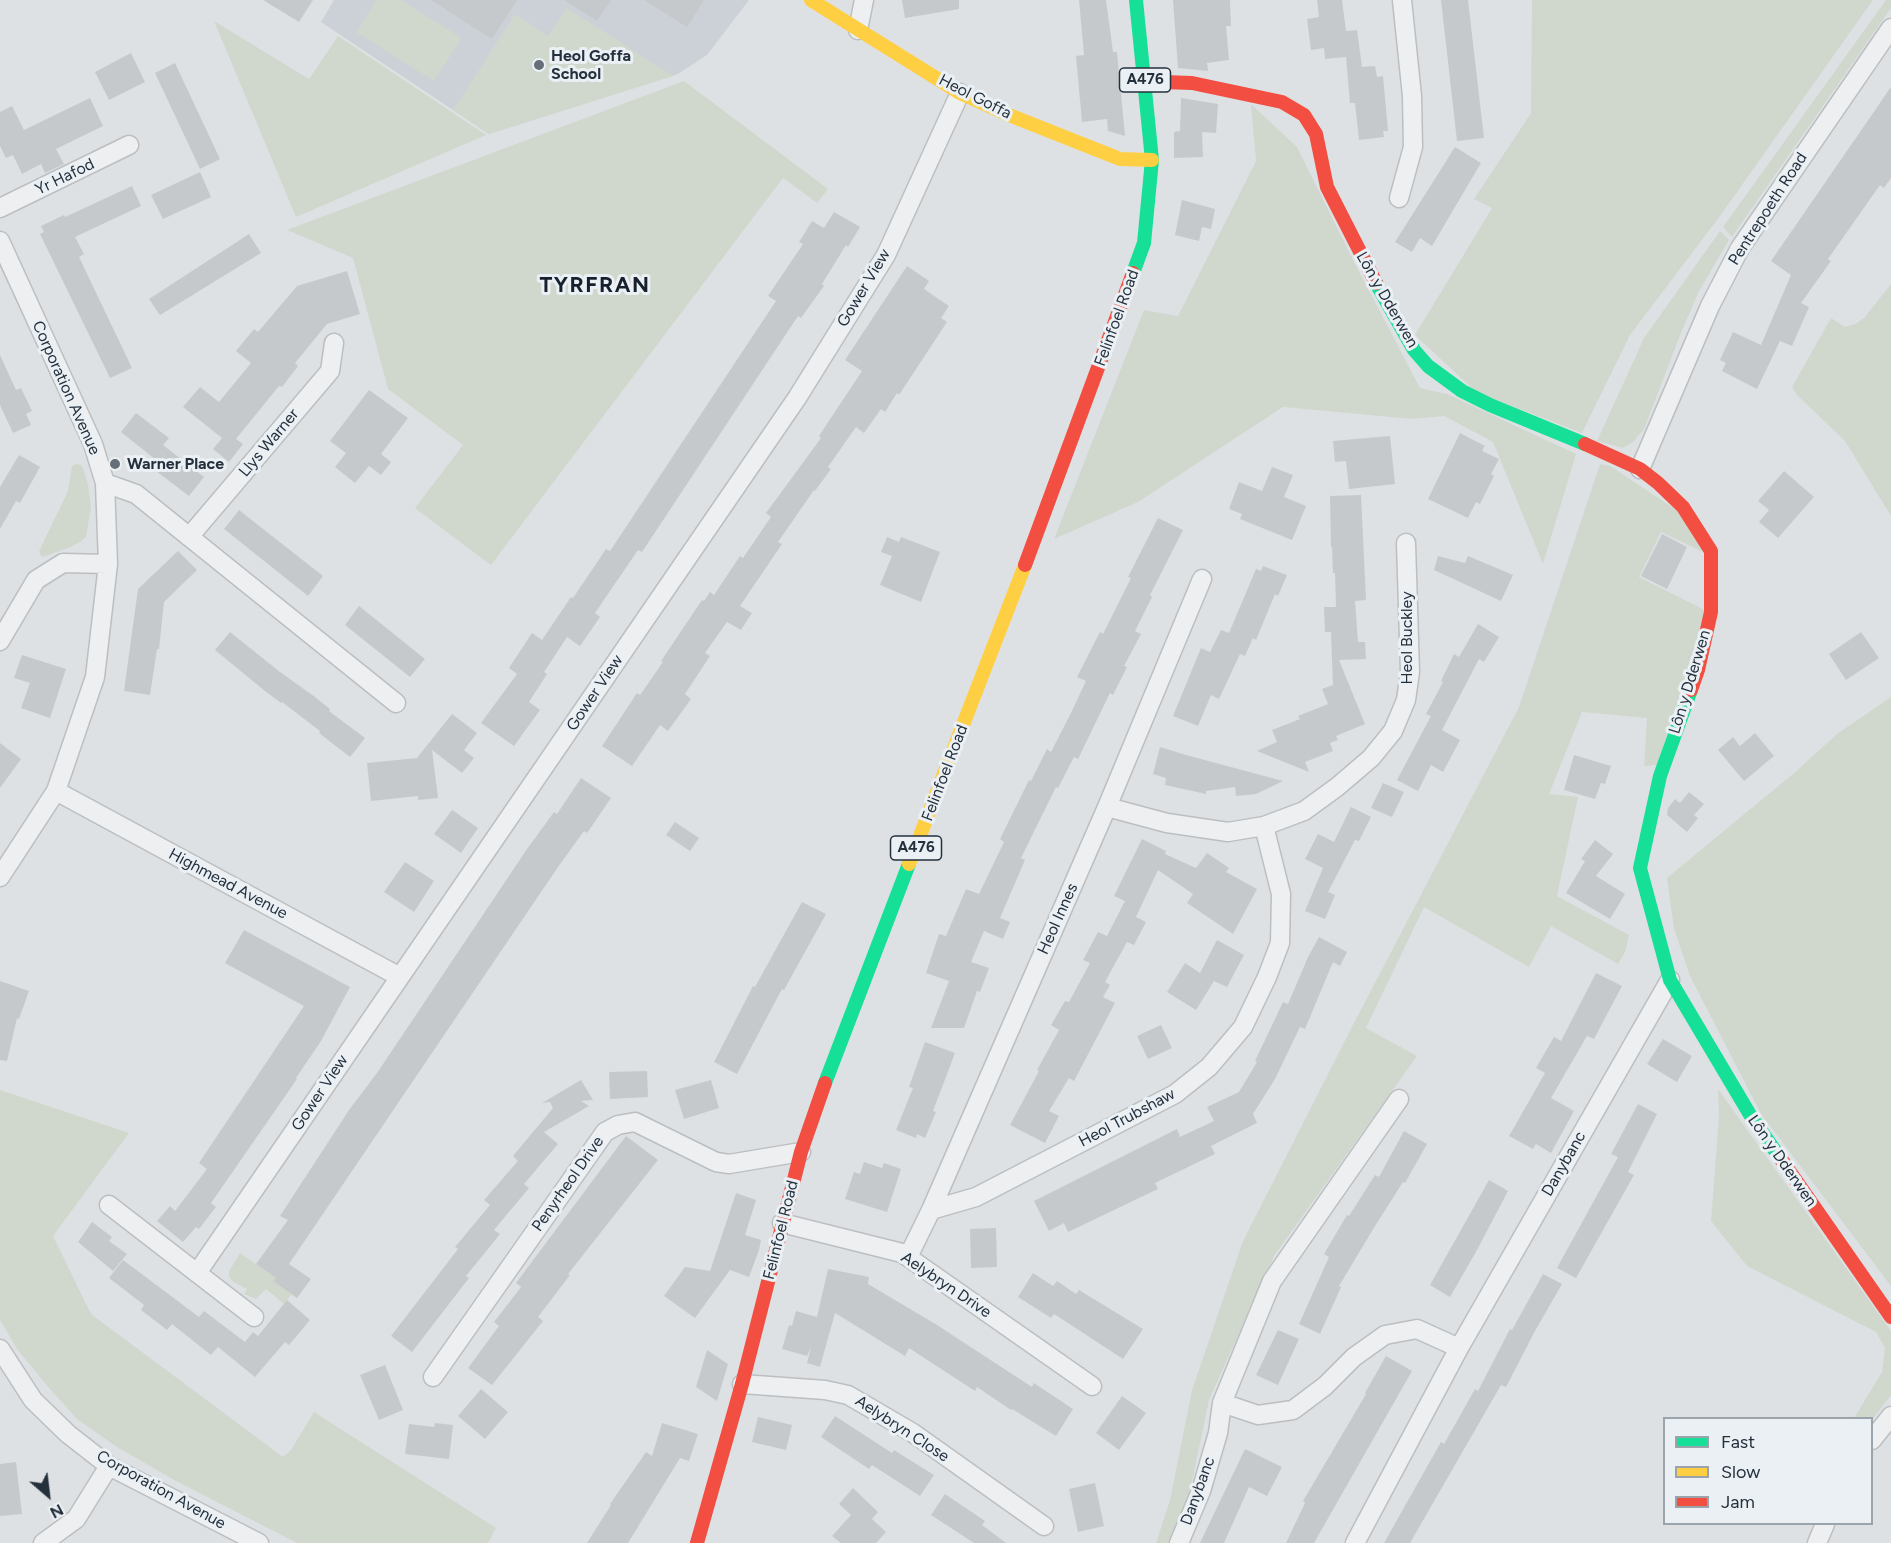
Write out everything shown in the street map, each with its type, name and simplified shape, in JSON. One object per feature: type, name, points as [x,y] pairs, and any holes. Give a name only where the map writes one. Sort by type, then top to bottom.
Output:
[{"type":"street","name":"Heol Goffa","points":[[812,0],[960,93],[1120,159],[1152,160]]},
{"type":"street","points":[[858,30],[864,0]]},
{"type":"street","name":"Felinfoel Road","points":[[697,1543],[801,1152],[837,1050],[1038,532],[1144,243],[1152,160],[1136,0]]},
{"type":"street","points":[[1400,198],[1413,147],[1412,96],[1402,0]]},
{"type":"street","name":"Pentrepoeth Road","points":[[1640,469],[1710,306],[1740,248],[1891,28]]},
{"type":"street","name":"Lôn y Dderwen","points":[[1145,84],[1163,82],[1204,86],[1282,102],[1304,115],[1316,134],[1327,187],[1361,257],[1414,350],[1428,366],[1462,391],[1575,441],[1615,456],[1640,469],[1683,507],[1710,551],[1711,612],[1698,670],[1660,776],[1640,868],[1670,980],[1752,1118],[1891,1317]]},
{"type":"street","name":"Gower View","points":[[197,1273],[797,398],[886,255],[960,93]]},
{"type":"street","name":"Yr Hafod","points":[[0,208],[129,146]]},
{"type":"street","name":"Corporation Avenue","points":[[0,242],[93,444],[105,483],[108,564],[95,677],[56,791],[0,877]]},
{"type":"street","name":"Llys Warner","points":[[189,537],[330,371],[333,343]]},
{"type":"street","points":[[105,483],[136,494],[396,704]]},
{"type":"street","name":"Heol Buckley","points":[[1107,807],[1167,823],[1228,832],[1264,826],[1304,811],[1371,758],[1393,731],[1406,700],[1410,672],[1406,543]]},
{"type":"street","points":[[0,641],[36,580],[63,563],[108,564]]},
{"type":"street","name":"Heol Innes","points":[[908,1257],[931,1210],[1107,807],[1202,579]]},
{"type":"street","name":"Highmead Avenue","points":[[56,791],[400,977]]},
{"type":"street","name":"Heol Trubshaw","points":[[931,1210],[976,1197],[1175,1094],[1216,1059],[1243,1027],[1267,977],[1280,943],[1281,894],[1264,826]]},
{"type":"street","name":"Danybanc","points":[[1355,1543],[1459,1348],[1670,980]]},
{"type":"street","name":"Danybanc","points":[[1179,1543],[1201,1491],[1218,1433],[1222,1402],[1272,1281],[1399,1099]]},
{"type":"street","name":"Penyrheol Drive","points":[[433,1377],[605,1132],[618,1125],[635,1122],[716,1162],[729,1164],[801,1152]]},
{"type":"street","points":[[109,1205],[254,1317]]},
{"type":"street","name":"Aelybryn Drive","points":[[782,1223],[902,1253],[1092,1386]]},
{"type":"street","points":[[1222,1402],[1258,1415],[1293,1410],[1325,1386],[1354,1357],[1385,1335],[1417,1329],[1459,1348]]},
{"type":"street","name":"Corporation Avenue","points":[[0,1348],[33,1400],[68,1434],[109,1466],[259,1543]]},
{"type":"street","name":"Aelybryn Close","points":[[741,1384],[825,1390],[848,1395],[913,1433],[1044,1526]]},
{"type":"street","points":[[1873,1439],[1891,1416]]},
{"type":"street","points":[[43,1543],[76,1519],[109,1466]]},
{"type":"street","points":[[1817,1543],[1825,1525]]},
{"type":"shaded area","name":"Heol Goffa School","points":[[334,0],[749,0],[707,55],[678,74],[489,134],[321,22]]},
{"type":"shaded area","points":[[376,0],[401,0],[462,38],[434,81],[356,32]]},
{"type":"shaded area","points":[[1532,0],[1873,0],[1720,216],[1630,335],[1582,433],[1476,392],[1415,335],[1492,208],[1474,199],[1531,113]]},
{"type":"shaded area","points":[[1886,0],[1891,0],[1891,8],[1732,237],[1723,227]]},
{"type":"shaded area","points":[[567,8],[673,76],[489,134],[453,110],[515,14],[548,36]]},
{"type":"shaded area","points":[[214,21],[309,79],[338,36],[486,135],[296,217]]},
{"type":"shaded area","points":[[684,81],[828,189],[817,203],[783,178],[491,565],[415,508],[463,445],[388,389],[353,258],[287,230]]},
{"type":"shaded area","points":[[1251,104],[1297,147],[1420,388],[1447,394],[1576,454],[1543,564],[1493,442],[1444,416],[1412,419],[1283,407],[1138,502],[1054,539],[1144,310],[1178,316],[1256,161]]},
{"type":"shaded area","points":[[1720,231],[1729,240],[1699,291],[1644,429],[1633,442],[1623,448],[1597,441],[1644,338]]},
{"type":"shaded area","points":[[1891,284],[1891,516],[1845,441],[1797,395],[1792,387],[1831,318],[1845,327],[1855,324],[1864,318]]},
{"type":"shaded area","points":[[76,464],[83,468],[88,484],[91,508],[86,537],[68,548],[42,557],[39,552],[68,491],[72,466]]},
{"type":"shaded area","points":[[1600,464],[1610,466],[1678,511],[1705,553],[1661,532],[1639,577],[1707,611],[1657,765],[1644,766],[1647,718],[1582,712],[1549,794],[1578,797],[1557,896],[1629,935],[1625,952],[1618,964],[1551,926],[1529,967],[1424,907],[1366,1028],[1417,1056],[1274,1256],[1209,1400],[1189,1496],[1168,1543],[1156,1543],[1170,1500],[1192,1390],[1243,1241],[1519,707]]},
{"type":"shaded area","points":[[1891,697],[1891,1286],[1761,1114],[1690,976],[1674,929],[1667,878],[1794,773],[1837,734]]},
{"type":"shaded area","points":[[1718,1089],[1891,1331],[1891,1395],[1873,1419],[1855,1417],[1882,1372],[1885,1348],[1876,1332],[1747,1266],[1711,1221],[1719,1116]]},
{"type":"shaded area","points":[[0,1090],[129,1133],[53,1236],[91,1314],[283,1457],[291,1450],[314,1412],[496,1528],[488,1543],[297,1543],[176,1481],[117,1447],[77,1419],[17,1349],[0,1320]]},
{"type":"shaded area","points":[[240,1253],[276,1278],[273,1281],[292,1294],[284,1304],[266,1289],[256,1299],[244,1294],[247,1289],[232,1281],[229,1271]]},
{"type":"building","points":[[263,0],[313,0],[299,22]]},
{"type":"building","points":[[431,0],[517,0],[492,39]]},
{"type":"building","points":[[564,0],[611,0],[597,21]]},
{"type":"building","points":[[644,0],[704,0],[687,27]]},
{"type":"building","points":[[902,0],[959,0],[959,9],[905,18]]},
{"type":"building","points":[[1079,0],[1106,0],[1113,52],[1117,52],[1125,136],[1108,131],[1107,119],[1082,122],[1076,56],[1084,55]]},
{"type":"building","points":[[1173,0],[1230,0],[1231,26],[1226,26],[1229,60],[1207,63],[1208,71],[1178,68]]},
{"type":"building","points":[[1317,0],[1342,0],[1346,31],[1357,30],[1362,67],[1375,66],[1377,77],[1383,76],[1388,131],[1383,131],[1384,137],[1359,140],[1355,103],[1350,103],[1346,57],[1325,59],[1324,48],[1311,50],[1307,19],[1319,17]]},
{"type":"building","points":[[1441,0],[1468,0],[1484,138],[1457,141]]},
{"type":"building","points":[[131,53],[145,82],[109,100],[95,72]]},
{"type":"building","points":[[175,63],[220,159],[200,169],[155,73]]},
{"type":"building","points":[[1891,87],[1891,178],[1884,188],[1880,185],[1828,259],[1831,261],[1801,303],[1809,307],[1792,346],[1780,341],[1757,389],[1722,371],[1726,363],[1720,360],[1733,332],[1761,345],[1791,275],[1771,261]]},
{"type":"building","points":[[90,98],[103,126],[56,149],[64,164],[45,173],[41,164],[22,174],[13,155],[6,158],[0,146],[0,112],[12,106],[24,130]]},
{"type":"building","points":[[1181,98],[1218,104],[1216,133],[1202,132],[1203,157],[1174,158],[1174,132],[1180,131]]},
{"type":"building","points":[[1455,147],[1481,163],[1432,246],[1420,238],[1412,252],[1395,242]]},
{"type":"building","points":[[200,172],[211,197],[163,219],[151,195]]},
{"type":"building","points":[[132,186],[141,206],[75,237],[84,254],[79,257],[132,368],[110,378],[40,234],[44,232],[41,226]]},
{"type":"building","points":[[1182,200],[1215,209],[1211,229],[1202,227],[1199,241],[1175,235]]},
{"type":"building","points":[[834,212],[860,227],[822,284],[824,286],[801,318],[798,316],[642,552],[638,550],[595,613],[600,617],[580,646],[567,637],[544,672],[547,674],[529,702],[540,710],[514,746],[481,723],[517,674],[509,668],[532,633],[542,640],[606,549],[610,551],[776,301],[768,296],[803,244],[799,242],[812,221],[824,228]]},
{"type":"building","points":[[249,234],[261,253],[160,315],[149,299]]},
{"type":"building","points":[[907,266],[929,281],[924,289],[949,306],[941,318],[947,322],[899,395],[897,393],[885,412],[881,409],[864,433],[856,427],[828,467],[831,469],[778,542],[782,544],[740,606],[752,613],[741,630],[727,622],[705,653],[710,656],[685,694],[691,699],[668,731],[660,725],[632,766],[602,746],[637,693],[640,695],[663,662],[661,661],[702,600],[704,601],[710,592],[714,595],[740,556],[743,558],[771,517],[766,513],[821,438],[819,436],[862,371],[845,360]]},
{"type":"building","points":[[347,271],[360,314],[327,324],[295,363],[298,366],[282,387],[279,386],[236,439],[243,444],[229,462],[213,449],[222,438],[183,407],[200,387],[219,402],[251,363],[236,351],[254,329],[258,332],[297,286]]},
{"type":"building","points":[[0,355],[16,390],[21,388],[32,411],[26,414],[31,425],[13,433],[0,405]]},
{"type":"building","points":[[369,390],[408,418],[381,454],[391,462],[381,475],[369,466],[355,483],[335,467],[346,453],[330,441]]},
{"type":"building","points":[[136,413],[169,438],[163,445],[204,477],[189,496],[156,471],[161,464],[121,432]]},
{"type":"building","points":[[1460,433],[1485,446],[1482,451],[1499,459],[1491,474],[1494,476],[1480,504],[1476,502],[1468,518],[1428,499]]},
{"type":"building","points":[[1390,436],[1395,484],[1349,489],[1346,461],[1335,462],[1333,441]]},
{"type":"building","points":[[19,455],[40,467],[20,503],[16,501],[0,529],[0,487]]},
{"type":"building","points":[[1272,467],[1293,475],[1284,497],[1306,506],[1292,540],[1240,519],[1242,514],[1229,509],[1239,482],[1262,491]]},
{"type":"building","points":[[1784,471],[1814,497],[1778,538],[1759,522],[1769,510],[1758,501]]},
{"type":"building","points":[[1361,495],[1366,600],[1355,601],[1358,642],[1365,642],[1366,659],[1339,660],[1365,724],[1336,736],[1338,740],[1330,743],[1333,751],[1305,762],[1309,772],[1257,751],[1277,742],[1272,730],[1300,719],[1298,716],[1328,704],[1322,689],[1333,685],[1331,632],[1325,632],[1324,607],[1336,607],[1330,496]]},
{"type":"building","points":[[239,510],[323,576],[308,596],[224,529]]},
{"type":"building","points":[[1158,518],[1183,530],[1150,595],[1152,597],[1135,631],[1141,634],[1124,666],[1127,667],[1113,695],[1110,693],[1078,759],[1074,757],[1058,788],[1056,787],[1021,858],[1025,860],[1000,918],[1010,922],[1003,939],[984,931],[971,962],[989,968],[980,992],[977,991],[964,1028],[931,1028],[949,981],[926,973],[939,934],[946,936],[966,889],[979,894],[1004,842],[1000,839],[1029,780],[1031,781],[1047,749],[1051,752],[1071,713],[1086,681],[1077,677],[1100,632],[1103,634],[1131,578],[1128,577]]},
{"type":"building","points":[[1662,534],[1687,547],[1667,589],[1641,576]]},
{"type":"building","points":[[887,537],[899,542],[901,537],[940,552],[921,602],[880,585],[892,556],[881,552]]},
{"type":"building","points":[[178,551],[197,570],[164,602],[159,649],[157,649],[150,695],[124,691],[138,589]]},
{"type":"building","points":[[1438,556],[1465,563],[1468,556],[1513,575],[1501,601],[1434,570]]},
{"type":"building","points":[[1263,566],[1287,575],[1278,596],[1275,594],[1256,640],[1253,638],[1245,656],[1240,654],[1219,699],[1211,695],[1198,726],[1173,716],[1201,648],[1210,652],[1221,630],[1229,633],[1256,569],[1261,571]]},
{"type":"building","points":[[359,606],[425,659],[410,677],[345,625]]},
{"type":"building","points":[[1478,624],[1499,637],[1484,662],[1479,659],[1442,730],[1460,740],[1443,772],[1431,765],[1418,791],[1397,780],[1431,716],[1426,714],[1443,682],[1441,681],[1454,654],[1459,657]]},
{"type":"building","points":[[230,632],[365,738],[350,757],[215,650]]},
{"type":"building","points":[[1861,632],[1879,658],[1846,680],[1829,654]]},
{"type":"building","points":[[22,655],[66,669],[50,718],[21,708],[30,683],[14,678]]},
{"type":"building","points":[[452,714],[477,733],[464,750],[474,758],[462,773],[432,750],[438,798],[418,800],[418,796],[371,801],[367,763],[417,758]]},
{"type":"building","points":[[1755,733],[1774,756],[1744,781],[1718,750],[1733,737],[1740,746]]},
{"type":"building","points":[[0,743],[21,759],[0,788]]},
{"type":"building","points":[[1160,747],[1283,781],[1256,794],[1236,796],[1235,787],[1206,791],[1206,794],[1165,785],[1166,778],[1153,774]]},
{"type":"building","points":[[1574,755],[1611,766],[1605,784],[1601,783],[1595,799],[1564,790]]},
{"type":"building","points":[[581,778],[611,798],[587,833],[584,831],[558,867],[289,1264],[311,1279],[297,1298],[273,1281],[276,1278],[256,1264],[288,1220],[280,1216],[349,1110],[377,1073],[527,849],[554,812],[557,814]]},
{"type":"building","points":[[1383,783],[1404,792],[1392,817],[1371,808]]},
{"type":"building","points":[[1689,792],[1704,804],[1694,815],[1698,818],[1687,832],[1667,815],[1668,808],[1675,799],[1680,803]]},
{"type":"building","points":[[1351,807],[1371,817],[1359,841],[1355,840],[1328,892],[1335,895],[1325,919],[1305,911],[1323,868],[1305,859],[1318,834],[1334,842]]},
{"type":"building","points":[[452,810],[478,828],[461,853],[434,834]]},
{"type":"building","points":[[675,822],[699,838],[690,851],[666,835]]},
{"type":"building","points":[[1142,839],[1166,851],[1165,854],[1196,868],[1207,853],[1229,868],[1226,872],[1257,889],[1233,934],[1187,903],[1193,894],[1158,870],[1136,917],[1146,922],[1134,945],[1127,942],[1105,982],[1110,985],[1103,997],[1115,1003],[1074,1081],[1069,1078],[1049,1111],[1059,1116],[1045,1143],[1010,1125],[1059,1030],[1051,1025],[1065,1001],[1069,1002],[1090,963],[1083,960],[1098,932],[1107,936],[1125,901],[1114,896]]},
{"type":"building","points":[[1595,840],[1613,854],[1596,876],[1625,894],[1610,919],[1566,893],[1585,861],[1581,859]]},
{"type":"building","points":[[405,862],[434,881],[414,912],[384,892]]},
{"type":"building","points":[[802,902],[826,914],[784,990],[782,989],[737,1074],[714,1062],[753,986],[755,987]]},
{"type":"building","points":[[244,930],[350,987],[321,1041],[297,1079],[211,1203],[216,1207],[199,1229],[196,1227],[183,1242],[157,1221],[170,1206],[175,1211],[207,1169],[199,1163],[304,1006],[225,963]]},
{"type":"building","points":[[1319,937],[1347,952],[1340,966],[1333,962],[1305,1029],[1300,1027],[1275,1079],[1253,1114],[1257,1123],[1211,1146],[1215,1154],[1155,1183],[1158,1189],[1068,1232],[1064,1223],[1049,1231],[1034,1201],[1177,1129],[1180,1137],[1214,1121],[1207,1107],[1239,1092],[1257,1062],[1255,1061],[1283,1002],[1288,1004]]},
{"type":"building","points":[[1217,940],[1244,955],[1227,987],[1214,981],[1196,1010],[1167,992],[1185,963],[1200,973]]},
{"type":"building","points":[[1596,973],[1622,986],[1594,1039],[1587,1036],[1551,1098],[1574,1111],[1551,1153],[1536,1144],[1533,1149],[1509,1136],[1545,1073],[1536,1068],[1554,1037],[1561,1041]]},
{"type":"building","points":[[0,981],[29,991],[19,1019],[17,1018],[7,1061],[0,1060]]},
{"type":"building","points":[[1161,1025],[1172,1048],[1148,1059],[1137,1036]]},
{"type":"building","points":[[1663,1039],[1692,1056],[1677,1082],[1647,1064]]},
{"type":"building","points":[[925,1042],[955,1053],[925,1138],[917,1134],[916,1138],[896,1130],[913,1088],[909,1087]]},
{"type":"building","points":[[647,1071],[648,1097],[610,1099],[609,1072]]},
{"type":"building","points":[[581,1080],[593,1100],[581,1101],[589,1106],[544,1132],[558,1144],[524,1184],[529,1188],[494,1230],[500,1234],[466,1276],[469,1278],[412,1352],[391,1336],[458,1249],[455,1247],[490,1205],[484,1200],[518,1161],[513,1156],[553,1108],[550,1102],[542,1103]]},
{"type":"building","points":[[711,1080],[719,1108],[684,1119],[675,1090]]},
{"type":"building","points":[[1638,1104],[1657,1114],[1628,1172],[1634,1175],[1576,1278],[1557,1268],[1618,1157],[1611,1154]]},
{"type":"building","points":[[1404,1131],[1427,1144],[1405,1183],[1403,1182],[1339,1286],[1341,1287],[1320,1334],[1299,1324],[1329,1257],[1324,1254],[1347,1215],[1349,1216],[1375,1175],[1379,1177]]},
{"type":"building","points":[[626,1136],[658,1160],[568,1274],[570,1275],[538,1317],[543,1321],[492,1385],[468,1368],[499,1326],[494,1322],[521,1287],[516,1283]]},
{"type":"building","points":[[864,1162],[882,1168],[884,1163],[901,1169],[887,1212],[845,1199],[854,1172],[860,1174]]},
{"type":"building","points":[[1489,1180],[1508,1191],[1450,1297],[1430,1285]]},
{"type":"building","points":[[736,1193],[756,1200],[745,1235],[761,1240],[759,1250],[749,1277],[730,1270],[695,1318],[664,1296],[685,1267],[710,1271]]},
{"type":"building","points":[[92,1222],[112,1237],[109,1241],[127,1254],[113,1271],[78,1242]]},
{"type":"building","points":[[996,1228],[997,1267],[971,1268],[970,1229]]},
{"type":"building","points":[[123,1260],[199,1317],[204,1311],[245,1342],[253,1332],[258,1336],[287,1300],[310,1320],[289,1345],[285,1342],[255,1377],[218,1347],[211,1355],[172,1324],[167,1330],[141,1310],[144,1305],[109,1278]]},
{"type":"building","points":[[828,1269],[869,1277],[868,1284],[937,1325],[1032,1387],[1034,1383],[1073,1409],[1056,1436],[977,1387],[975,1391],[909,1348],[905,1356],[835,1313],[820,1367],[807,1363],[811,1347],[807,1356],[782,1349],[796,1311],[817,1317]]},
{"type":"building","points":[[1033,1273],[1053,1286],[1057,1281],[1076,1294],[1079,1290],[1143,1329],[1123,1359],[1054,1314],[1051,1318],[1018,1297]]},
{"type":"building","points":[[1543,1274],[1562,1284],[1506,1387],[1501,1385],[1410,1543],[1384,1543],[1441,1442],[1444,1444],[1475,1389],[1478,1391],[1510,1329],[1512,1330]]},
{"type":"building","points":[[1278,1330],[1299,1339],[1278,1385],[1256,1375]]},
{"type":"building","points":[[707,1350],[728,1364],[717,1401],[696,1387]]},
{"type":"building","points":[[1386,1356],[1412,1371],[1314,1543],[1286,1543],[1305,1503],[1303,1501]]},
{"type":"building","points":[[385,1365],[403,1410],[379,1420],[360,1375]]},
{"type":"building","points":[[481,1389],[508,1412],[485,1439],[458,1416]]},
{"type":"building","points":[[1122,1396],[1146,1413],[1119,1450],[1096,1433]]},
{"type":"building","points":[[835,1416],[892,1453],[894,1450],[934,1475],[920,1496],[872,1465],[869,1469],[821,1437]]},
{"type":"building","points":[[758,1417],[792,1425],[786,1450],[752,1442]]},
{"type":"building","points":[[435,1423],[453,1425],[449,1459],[405,1454],[409,1424],[434,1427]]},
{"type":"building","points":[[662,1423],[698,1434],[689,1461],[680,1458],[628,1543],[587,1543],[610,1504],[646,1452],[652,1456]]},
{"type":"building","points":[[1245,1449],[1282,1467],[1267,1496],[1249,1487],[1224,1543],[1200,1543]]},
{"type":"building","points":[[16,1462],[22,1514],[0,1516],[0,1464]]},
{"type":"building","points":[[1095,1483],[1104,1526],[1078,1532],[1069,1489]]},
{"type":"building","points":[[853,1488],[878,1512],[872,1519],[886,1532],[876,1543],[841,1543],[832,1536],[851,1515],[839,1504]]},
{"type":"building","points":[[945,1494],[985,1521],[982,1525],[1006,1543],[974,1543],[931,1515]]},
{"type":"traffic: fast","points":[[1133,273],[1144,243],[1152,160],[1136,0]]},
{"type":"traffic: fast","points":[[1376,283],[1414,350],[1428,366],[1462,391],[1490,405],[1585,444]]},
{"type":"traffic: fast","points":[[1691,690],[1660,776],[1640,868],[1670,980],[1752,1118],[1781,1159]]},
{"type":"traffic: fast","points":[[825,1083],[909,864]]},
{"type":"traffic: slow","points":[[811,0],[960,93],[1120,159],[1152,160]]},
{"type":"traffic: slow","points":[[909,864],[1025,565]]},
{"type":"traffic: jam","points":[[1145,84],[1192,83],[1282,102],[1304,115],[1316,134],[1327,187],[1376,283]]},
{"type":"traffic: jam","points":[[1025,565],[1133,273]]},
{"type":"traffic: jam","points":[[1585,444],[1640,469],[1658,483],[1683,507],[1711,551],[1711,612],[1698,670],[1691,690]]},
{"type":"traffic: jam","points":[[697,1543],[742,1384],[801,1152],[825,1083]]},
{"type":"traffic: jam","points":[[1781,1159],[1891,1317]]},
{"type":"place","name":"Heol Goffa School","points":[[539,65]]},
{"type":"place","name":"Warner Place","points":[[115,464]]},
{"type":"district","name":"TYRFRAN","points":[[595,286]]}]
